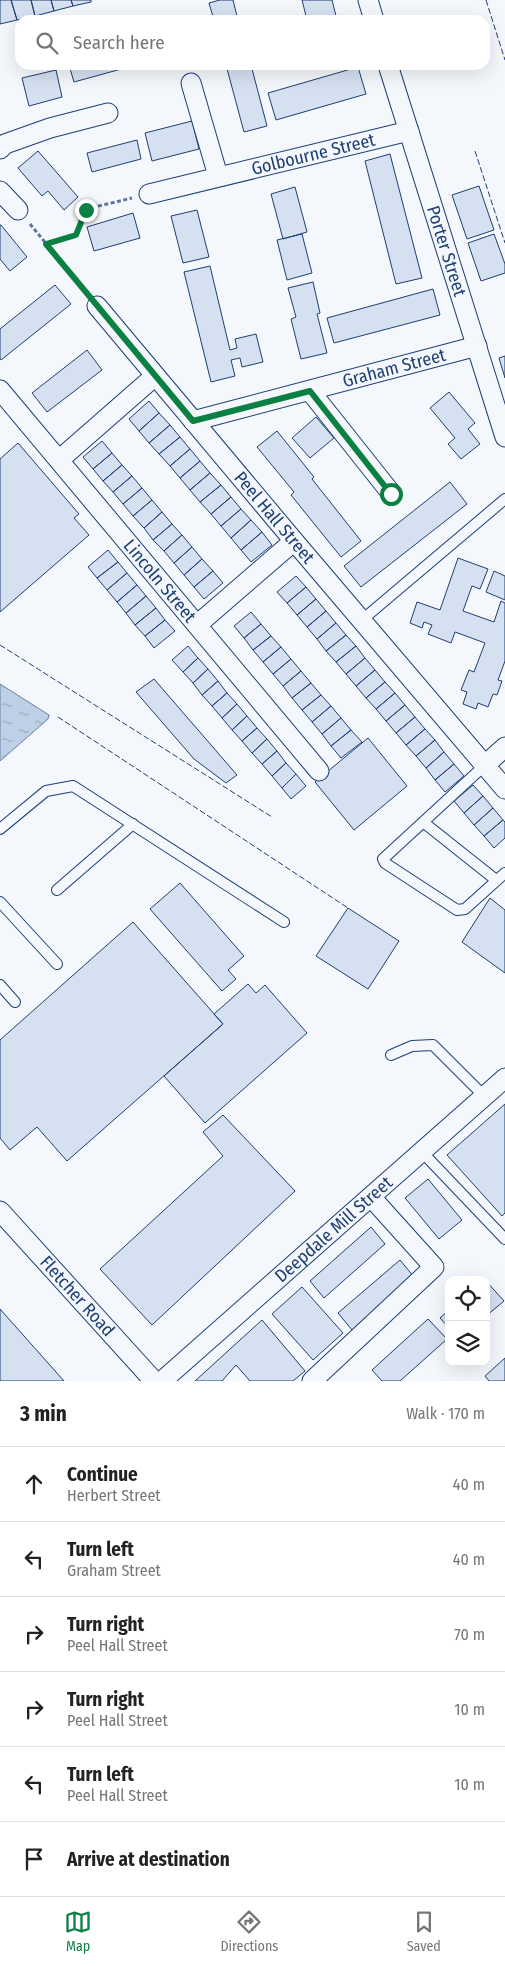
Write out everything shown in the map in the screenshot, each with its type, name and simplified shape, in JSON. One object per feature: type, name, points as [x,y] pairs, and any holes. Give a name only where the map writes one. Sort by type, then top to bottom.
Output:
[{"type":"street","points":[[368,0],[372,15]]},
{"type":"street","name":"Porter Street","points":[[390,70],[478,346],[505,437]]},
{"type":"street","points":[[191,83],[218,176]]},
{"type":"street","points":[[0,149],[5,144],[50,128],[108,113]]},
{"type":"street","name":"Golbourne Street","points":[[149,194],[409,131]]},
{"type":"street","points":[[0,191],[18,210]]},
{"type":"street","name":"Peel Hall Street","points":[[97,306],[505,789]]},
{"type":"street","name":"Graham Street","points":[[193,421],[478,346]]},
{"type":"street","points":[[60,460],[155,376]]},
{"type":"street","name":"Lincoln Street","points":[[0,390],[318,772]]},
{"type":"street","points":[[310,391],[391,494]]},
{"type":"street","points":[[197,625],[294,541]]},
{"type":"street","points":[[486,765],[505,747]]},
{"type":"street","name":"Deepdale Mill Street","points":[[162,1381],[505,1078]]},
{"type":"street","points":[[312,1381],[434,1267],[371,1197]]},
{"type":"street","name":"Fletcher Road","points":[[0,1211],[154,1381]]},
{"type":"lane","points":[[362,620],[505,499]]},
{"type":"lane","points":[[486,765],[384,856],[383,859],[385,863],[457,910],[465,909],[505,873]]},
{"type":"lane","points":[[0,829],[46,791],[73,786],[284,922]]},
{"type":"lane","points":[[423,822],[496,880]]},
{"type":"lane","points":[[57,890],[133,824]]},
{"type":"lane","points":[[0,902],[57,964]]},
{"type":"lane","points":[[0,985],[15,1002]]},
{"type":"lane","points":[[391,1055],[412,1046],[433,1046],[485,1097]]},
{"type":"lane","points":[[422,1152],[505,1239]]},
{"type":"path","points":[[46,244],[76,235],[86,210],[149,194]]},
{"type":"path","points":[[18,210],[97,306]]},
{"type":"water","points":[[0,684],[49,715],[48,719],[0,761]]},
{"type":"building","points":[[0,0],[11,0],[16,15],[15,20],[0,24]]},
{"type":"building","points":[[11,0],[31,0],[35,15],[16,15]]},
{"type":"building","points":[[31,0],[51,0],[54,11],[35,15]]},
{"type":"building","points":[[51,0],[71,0],[73,6],[54,11]]},
{"type":"building","points":[[71,0],[91,0],[91,2],[73,6]]},
{"type":"building","points":[[220,0],[233,0],[237,15],[213,15],[209,3]]},
{"type":"building","points":[[302,0],[332,0],[336,15],[306,15]]},
{"type":"building","points":[[56,70],[62,97],[29,106],[22,78]]},
{"type":"building","points":[[70,70],[118,70],[74,82]]},
{"type":"building","points":[[227,70],[252,70],[267,126],[244,132]]},
{"type":"building","points":[[348,70],[359,70],[366,94],[276,120],[268,93]]},
{"type":"building","points":[[192,121],[199,149],[152,161],[145,133]]},
{"type":"building","points":[[137,140],[141,159],[92,172],[87,153]]},
{"type":"building","points":[[38,151],[78,197],[64,210],[48,191],[42,196],[18,168]]},
{"type":"building","points":[[390,154],[422,278],[396,284],[365,161]]},
{"type":"building","points":[[479,186],[494,230],[467,239],[452,195]]},
{"type":"building","points":[[295,187],[307,232],[283,239],[271,194]]},
{"type":"building","points":[[197,210],[209,257],[183,263],[171,216]]},
{"type":"building","points":[[133,213],[140,238],[94,251],[87,227]]},
{"type":"building","points":[[0,225],[27,257],[10,271],[0,259]]},
{"type":"building","points":[[302,234],[312,273],[287,280],[277,240]]},
{"type":"building","points":[[494,234],[505,264],[505,273],[481,281],[468,243]]},
{"type":"building","points":[[210,266],[230,350],[237,348],[235,339],[256,334],[263,362],[242,367],[240,358],[231,360],[235,376],[211,382],[184,272]]},
{"type":"building","points":[[313,282],[320,313],[317,314],[327,353],[301,359],[291,319],[296,317],[288,288]]},
{"type":"building","points":[[55,285],[71,304],[1,360],[0,329]]},
{"type":"building","points":[[433,289],[440,315],[334,343],[327,318]]},
{"type":"building","points":[[87,350],[102,370],[47,412],[32,393]]},
{"type":"building","points":[[505,356],[505,378],[499,358]]},
{"type":"building","points":[[449,392],[475,423],[468,429],[480,444],[461,459],[448,444],[455,438],[430,408]]},
{"type":"building","points":[[149,401],[159,413],[139,431],[129,419]]},
{"type":"building","points":[[159,413],[170,425],[149,443],[139,431]]},
{"type":"building","points":[[316,417],[334,438],[310,458],[292,438]]},
{"type":"building","points":[[170,425],[180,437],[159,454],[149,443]]},
{"type":"building","points":[[277,431],[361,541],[341,557],[291,495],[294,492],[257,447]]},
{"type":"building","points":[[180,437],[190,449],[170,466],[159,454]]},
{"type":"building","points":[[102,441],[112,453],[93,469],[83,457]]},
{"type":"building","points":[[18,443],[79,514],[74,518],[89,535],[0,612],[0,459]]},
{"type":"building","points":[[190,449],[200,461],[180,478],[170,466]]},
{"type":"building","points":[[112,453],[122,465],[103,481],[93,469]]},
{"type":"building","points":[[200,461],[210,473],[190,490],[180,478]]},
{"type":"building","points":[[122,465],[132,476],[113,492],[103,481]]},
{"type":"building","points":[[210,473],[221,485],[200,502],[190,490]]},
{"type":"building","points":[[132,476],[142,488],[123,504],[113,492]]},
{"type":"building","points":[[450,482],[467,504],[361,587],[344,566]]},
{"type":"building","points":[[221,485],[231,497],[211,514],[200,502]]},
{"type":"building","points":[[142,488],[152,500],[133,516],[123,504]]},
{"type":"building","points":[[231,497],[241,509],[221,526],[211,514]]},
{"type":"building","points":[[152,500],[162,512],[144,528],[133,516]]},
{"type":"building","points":[[241,509],[251,520],[231,538],[221,526]]},
{"type":"building","points":[[162,512],[172,524],[153,540],[144,528]]},
{"type":"building","points":[[251,520],[262,532],[241,550],[231,538]]},
{"type":"building","points":[[172,524],[182,535],[164,551],[153,540]]},
{"type":"building","points":[[262,532],[272,545],[251,562],[241,550]]},
{"type":"building","points":[[182,535],[192,547],[174,563],[164,551]]},
{"type":"building","points":[[192,547],[202,559],[184,575],[174,563]]},
{"type":"building","points":[[108,550],[118,562],[97,578],[88,567]]},
{"type":"building","points":[[458,558],[488,569],[480,589],[472,586],[463,611],[494,622],[501,601],[505,603],[505,661],[498,680],[502,681],[497,695],[493,694],[488,707],[478,703],[476,709],[463,704],[467,692],[461,690],[469,670],[474,672],[485,643],[455,632],[451,643],[428,634],[432,625],[424,622],[422,628],[410,623],[417,602],[440,610]]},
{"type":"building","points":[[202,559],[213,571],[194,587],[184,575]]},
{"type":"building","points":[[118,562],[127,573],[107,590],[97,578]]},
{"type":"building","points":[[213,571],[223,583],[204,599],[194,587]]},
{"type":"building","points":[[494,571],[505,576],[505,600],[486,592]]},
{"type":"building","points":[[127,573],[137,585],[117,602],[107,590]]},
{"type":"building","points":[[296,576],[306,587],[287,603],[277,592]]},
{"type":"building","points":[[137,585],[146,596],[126,613],[117,602]]},
{"type":"building","points":[[306,587],[316,599],[297,615],[287,603]]},
{"type":"building","points":[[146,596],[156,608],[135,625],[126,613]]},
{"type":"building","points":[[316,599],[326,611],[307,627],[297,615]]},
{"type":"building","points":[[156,608],[165,620],[145,636],[135,625]]},
{"type":"building","points":[[326,611],[336,623],[317,639],[307,627]]},
{"type":"building","points":[[251,612],[261,624],[244,638],[234,626]]},
{"type":"building","points":[[165,620],[175,631],[154,648],[145,636]]},
{"type":"building","points":[[336,623],[346,635],[326,651],[317,639]]},
{"type":"building","points":[[261,624],[271,636],[253,650],[244,638]]},
{"type":"building","points":[[346,635],[356,646],[336,662],[326,651]]},
{"type":"building","points":[[271,636],[281,647],[263,662],[253,650]]},
{"type":"building","points":[[188,646],[198,658],[183,672],[172,660]]},
{"type":"building","points":[[356,646],[365,658],[346,674],[336,662]]},
{"type":"building","points":[[281,647],[291,659],[273,674],[263,662]]},
{"type":"building","points":[[198,658],[208,669],[193,683],[183,672]]},
{"type":"building","points":[[365,658],[375,670],[356,686],[346,674]]},
{"type":"building","points":[[291,659],[301,671],[283,686],[273,674]]},
{"type":"building","points":[[208,669],[218,681],[202,695],[193,683]]},
{"type":"building","points":[[375,670],[385,682],[366,698],[356,686]]},
{"type":"building","points":[[301,671],[311,683],[292,698],[283,686]]},
{"type":"building","points":[[154,679],[237,775],[226,783],[194,759],[136,692]]},
{"type":"building","points":[[218,681],[227,693],[212,706],[202,695]]},
{"type":"building","points":[[385,682],[395,693],[376,709],[366,698]]},
{"type":"building","points":[[311,683],[321,695],[302,710],[292,698]]},
{"type":"building","points":[[227,693],[237,704],[222,718],[212,706]]},
{"type":"building","points":[[395,693],[405,705],[386,721],[376,709]]},
{"type":"building","points":[[321,695],[331,706],[312,722],[302,710]]},
{"type":"building","points":[[237,704],[247,716],[232,730],[222,718]]},
{"type":"building","points":[[405,705],[415,717],[396,733],[386,721]]},
{"type":"building","points":[[331,706],[341,718],[322,734],[312,722]]},
{"type":"building","points":[[247,716],[257,728],[242,741],[232,730]]},
{"type":"building","points":[[415,717],[425,729],[406,745],[396,733]]},
{"type":"building","points":[[341,718],[351,730],[331,746],[322,734]]},
{"type":"building","points":[[257,728],[267,739],[252,753],[242,741]]},
{"type":"building","points":[[425,729],[435,740],[416,756],[406,745]]},
{"type":"building","points":[[351,730],[362,742],[341,758],[331,746]]},
{"type":"building","points":[[368,738],[407,786],[354,830],[315,782]]},
{"type":"building","points":[[267,739],[277,751],[262,764],[252,753]]},
{"type":"building","points":[[435,740],[444,752],[426,768],[416,756]]},
{"type":"building","points":[[277,751],[286,763],[272,776],[262,764]]},
{"type":"building","points":[[444,752],[454,764],[435,780],[426,768]]},
{"type":"building","points":[[286,763],[296,774],[282,788],[272,776]]},
{"type":"building","points":[[454,764],[464,776],[445,792],[435,780]]},
{"type":"building","points":[[296,774],[306,786],[291,799],[282,788]]},
{"type":"building","points":[[473,785],[483,796],[464,813],[454,801]]},
{"type":"building","points":[[483,796],[493,808],[474,825],[464,813]]},
{"type":"building","points":[[493,808],[503,820],[484,836],[474,825]]},
{"type":"building","points":[[503,820],[505,822],[505,838],[494,848],[484,836]]},
{"type":"building","points":[[180,883],[244,956],[228,970],[236,979],[222,991],[150,909]]},
{"type":"building","points":[[490,898],[505,910],[505,973],[462,942]]},
{"type":"building","points":[[348,908],[399,941],[368,989],[316,956]]},
{"type":"building","points":[[133,922],[223,1024],[67,1161],[37,1127],[10,1150],[0,1138],[0,1040]]},
{"type":"building","points":[[248,984],[256,993],[265,985],[307,1033],[205,1123],[164,1076],[223,1024],[214,1014]]},
{"type":"building","points":[[505,1104],[505,1213],[502,1216],[447,1155]]},
{"type":"building","points":[[223,1115],[295,1191],[152,1325],[100,1269],[223,1156],[203,1132]]},
{"type":"building","points":[[428,1179],[462,1220],[439,1239],[405,1198]]},
{"type":"building","points":[[371,1227],[385,1244],[324,1298],[310,1281]]},
{"type":"building","points":[[400,1260],[414,1277],[352,1330],[338,1313]]},
{"type":"building","points":[[490,1285],[504,1301],[490,1313]]},
{"type":"building","points":[[302,1287],[343,1333],[313,1360],[272,1314]]},
{"type":"building","points":[[0,1309],[64,1381],[0,1381]]},
{"type":"building","points":[[445,1314],[445,1324],[440,1318]]},
{"type":"building","points":[[428,1319],[445,1337],[445,1341],[400,1381],[382,1381],[372,1370]]},
{"type":"building","points":[[262,1320],[305,1371],[293,1381],[250,1381],[236,1365],[222,1381],[195,1381]]},
{"type":"building","points":[[505,1358],[505,1381],[489,1381],[485,1376]]},
{"type":"fence","points":[[486,0],[505,60]]},
{"type":"fence","points":[[475,151],[505,243]]},
{"type":"fence","points":[[0,645],[272,817]]},
{"type":"fence","points":[[58,717],[348,908]]},
{"type":"route","points":[[86,210],[76,235],[46,244],[193,421],[310,391],[391,494]]}]
